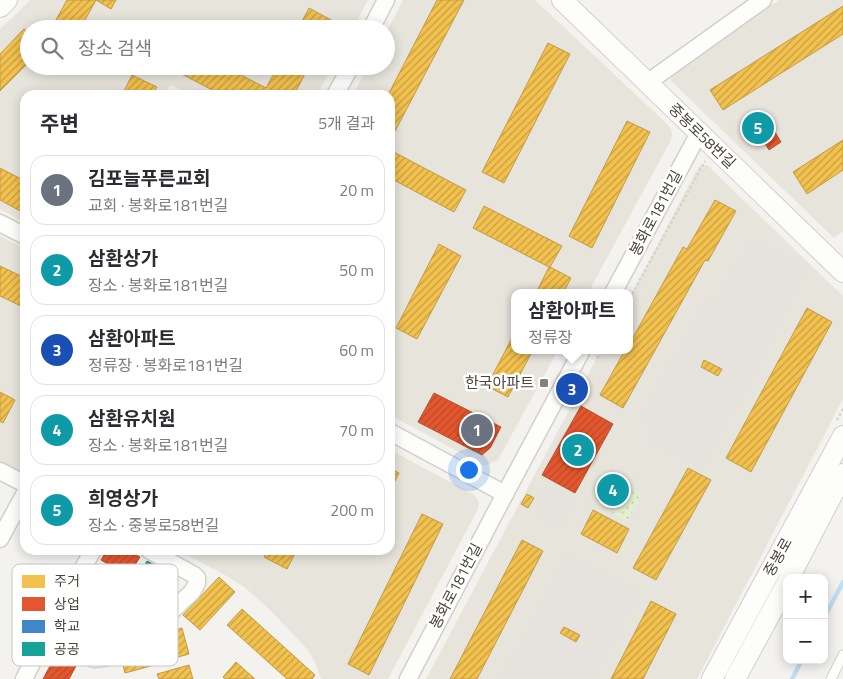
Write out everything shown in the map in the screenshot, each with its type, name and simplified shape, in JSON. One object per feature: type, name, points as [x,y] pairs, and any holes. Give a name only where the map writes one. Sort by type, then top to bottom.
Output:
[{"type":"street","points":[[0,7],[7,0]]},
{"type":"street","points":[[376,20],[386,0]]},
{"type":"street","name":"중봉로58번길","points":[[562,0],[843,272]]},
{"type":"street","points":[[647,83],[763,0]]},
{"type":"street","points":[[338,90],[346,75]]},
{"type":"street","name":"봉화로181번길","points":[[616,289],[699,134]]},
{"type":"street","points":[[0,223],[20,233]]},
{"type":"street","name":"봉화로181번길","points":[[408,679],[580,354]]},
{"type":"street","points":[[395,435],[505,494]]},
{"type":"street","name":"중봉로","points":[[712,679],[843,436]]},
{"type":"street","points":[[0,471],[20,481]]},
{"type":"street","name":"중봉로","points":[[791,574],[843,474]]},
{"type":"street","points":[[0,539],[20,502]]},
{"type":"street","points":[[158,555],[174,564]]},
{"type":"street","points":[[178,566],[194,575],[197,583],[192,592],[178,605]]},
{"type":"street","name":"중봉로","points":[[735,679],[783,590]]},
{"type":"street","points":[[24,679],[30,666]]},
{"type":"lane","points":[[831,679],[843,655]]},
{"type":"path","points":[[633,293],[710,154]]},
{"type":"shaded area","points":[[30,0],[368,0],[358,20],[20,20],[20,75],[328,75],[320,90],[180,90],[171,85],[168,90],[20,90],[20,220],[0,209],[0,29]]},
{"type":"shaded area","name":"한국아파트","points":[[403,0],[535,0],[671,129],[671,140],[590,289],[511,289],[511,354],[556,354],[498,460],[485,466],[395,418],[395,90],[356,90],[363,75],[395,75],[395,20],[393,20]]},
{"type":"shaded area","points":[[779,0],[843,0],[843,232],[834,238],[671,81],[671,77]]},
{"type":"shaded area","points":[[707,165],[843,296],[843,399],[697,679],[426,679],[599,354],[633,354],[633,291],[699,166]]},
{"type":"shaded area","points":[[0,236],[20,246],[20,473],[0,463]]},
{"type":"shaded area","points":[[752,238],[809,268],[702,468],[646,438],[652,426],[641,420],[708,295],[718,301]]},
{"type":"shaded area","points":[[395,453],[473,494],[479,503],[478,509],[388,679],[321,679],[314,660],[306,648],[270,610],[244,587],[187,555],[395,555]]},
{"type":"shaded area","points":[[546,484],[575,501],[559,530],[539,518],[545,507],[536,502]]},
{"type":"shaded area","points":[[566,555],[639,593],[594,679],[501,679]]},
{"type":"green space","points":[[627,486],[642,494],[627,522],[612,513]]},
{"type":"building: 주거","points":[[67,0],[96,0],[85,20],[56,20]]},
{"type":"building: 주거","points":[[96,0],[116,0],[111,9]]},
{"type":"building: 주거","points":[[437,0],[464,0],[395,131],[395,90],[391,90]]},
{"type":"building: 주거","points":[[843,6],[843,34],[723,110],[710,90]]},
{"type":"building: 주거","points":[[309,8],[331,20],[303,20]]},
{"type":"building: 주거","points":[[20,33],[20,71],[0,91],[0,54]]},
{"type":"building: 주거","points":[[548,43],[570,54],[504,183],[482,172]]},
{"type":"building: 주거","points":[[132,75],[157,87],[155,90],[124,90]]},
{"type":"building: 주거","points":[[184,75],[241,75],[266,88],[273,75],[304,75],[297,90],[212,90]]},
{"type":"building: 주거","points":[[627,121],[650,132],[592,248],[569,236]]},
{"type":"building: 주거","points":[[843,140],[843,170],[807,194],[793,172]]},
{"type":"building: 주거","points":[[395,153],[466,190],[454,212],[395,181]]},
{"type":"building: 주거","points":[[0,168],[20,178],[20,211],[0,200]]},
{"type":"building: 주거","points":[[715,200],[736,211],[708,261],[705,260],[623,408],[600,395],[623,354],[633,354],[633,338],[683,247],[687,249]]},
{"type":"building: 주거","points":[[484,206],[562,246],[550,267],[571,278],[565,289],[538,289],[549,267],[473,228]]},
{"type":"building: 주거","points":[[439,244],[461,256],[417,339],[396,328]]},
{"type":"building: 주거","points":[[0,266],[20,276],[20,306],[0,296]]},
{"type":"building: 주거","points":[[807,308],[832,322],[751,472],[726,458]]},
{"type":"building: 주거","points":[[511,340],[511,354],[531,354],[508,397],[487,386]]},
{"type":"building: 주거","points":[[704,360],[722,369],[718,376],[701,367]]},
{"type":"building: 주거","points":[[0,392],[15,400],[3,423],[0,421]]},
{"type":"building: 주거","points":[[688,468],[711,480],[656,580],[633,568]]},
{"type":"building: 주거","points":[[395,471],[399,473],[395,481]]},
{"type":"building: 주거","points":[[527,494],[534,498],[528,508],[521,504]]},
{"type":"building: 주거","points":[[593,510],[629,529],[617,553],[581,534]]},
{"type":"building: 주거","points":[[422,514],[443,524],[369,675],[348,664]]},
{"type":"building: 주거","points":[[522,540],[543,551],[477,679],[450,679]]},
{"type":"building: 주거","points":[[265,555],[294,555],[287,569],[264,557]]},
{"type":"building: 주거","points":[[219,577],[235,592],[200,630],[183,615]]},
{"type":"building: 주거","points":[[651,601],[676,614],[643,679],[611,679]]},
{"type":"building: 주거","points":[[242,609],[315,675],[312,679],[287,679],[227,625]]},
{"type":"building: 주거","points":[[564,627],[580,635],[576,642],[560,633]]},
{"type":"building: 주거","points":[[182,628],[189,654],[178,657],[178,629]]},
{"type":"building: 주거","points":[[236,662],[255,679],[225,679],[223,677]]},
{"type":"building: 주거","points":[[189,665],[193,679],[159,679],[157,674]]},
{"type":"building: 주거","points":[[123,666],[151,666],[125,673]]},
{"type":"building: 상업","points":[[762,111],[781,142],[769,150],[758,132],[749,137],[741,124]]},
{"type":"building: 상업","points":[[434,393],[501,427],[490,448],[482,455],[418,422]]},
{"type":"building: 상업","points":[[581,406],[613,424],[575,493],[542,475]]},
{"type":"building: 상업","points":[[104,555],[136,555],[140,557],[136,564],[108,564],[101,560]]},
{"type":"building: 상업","points":[[50,666],[76,666],[69,679],[43,679]]},
{"type":"building: 학교","points":[[612,473],[627,481],[613,508],[598,500]]},
{"type":"waterway","points":[[828,610],[843,582]]},
{"type":"waterway","points":[[792,679],[800,664]]},
{"type":"place","name":"희영상가","points":[[758,128]]},
{"type":"place","name":"한국아파트","points":[[544,383]]},
{"type":"place","name":"삼환아파트","points":[[572,389]]},
{"type":"place","name":"김포늘푸른교회","points":[[477,430]]},
{"type":"place","name":"삼환상가","points":[[578,450]]},
{"type":"place","name":"삼환유치원","points":[[613,490]]}]
